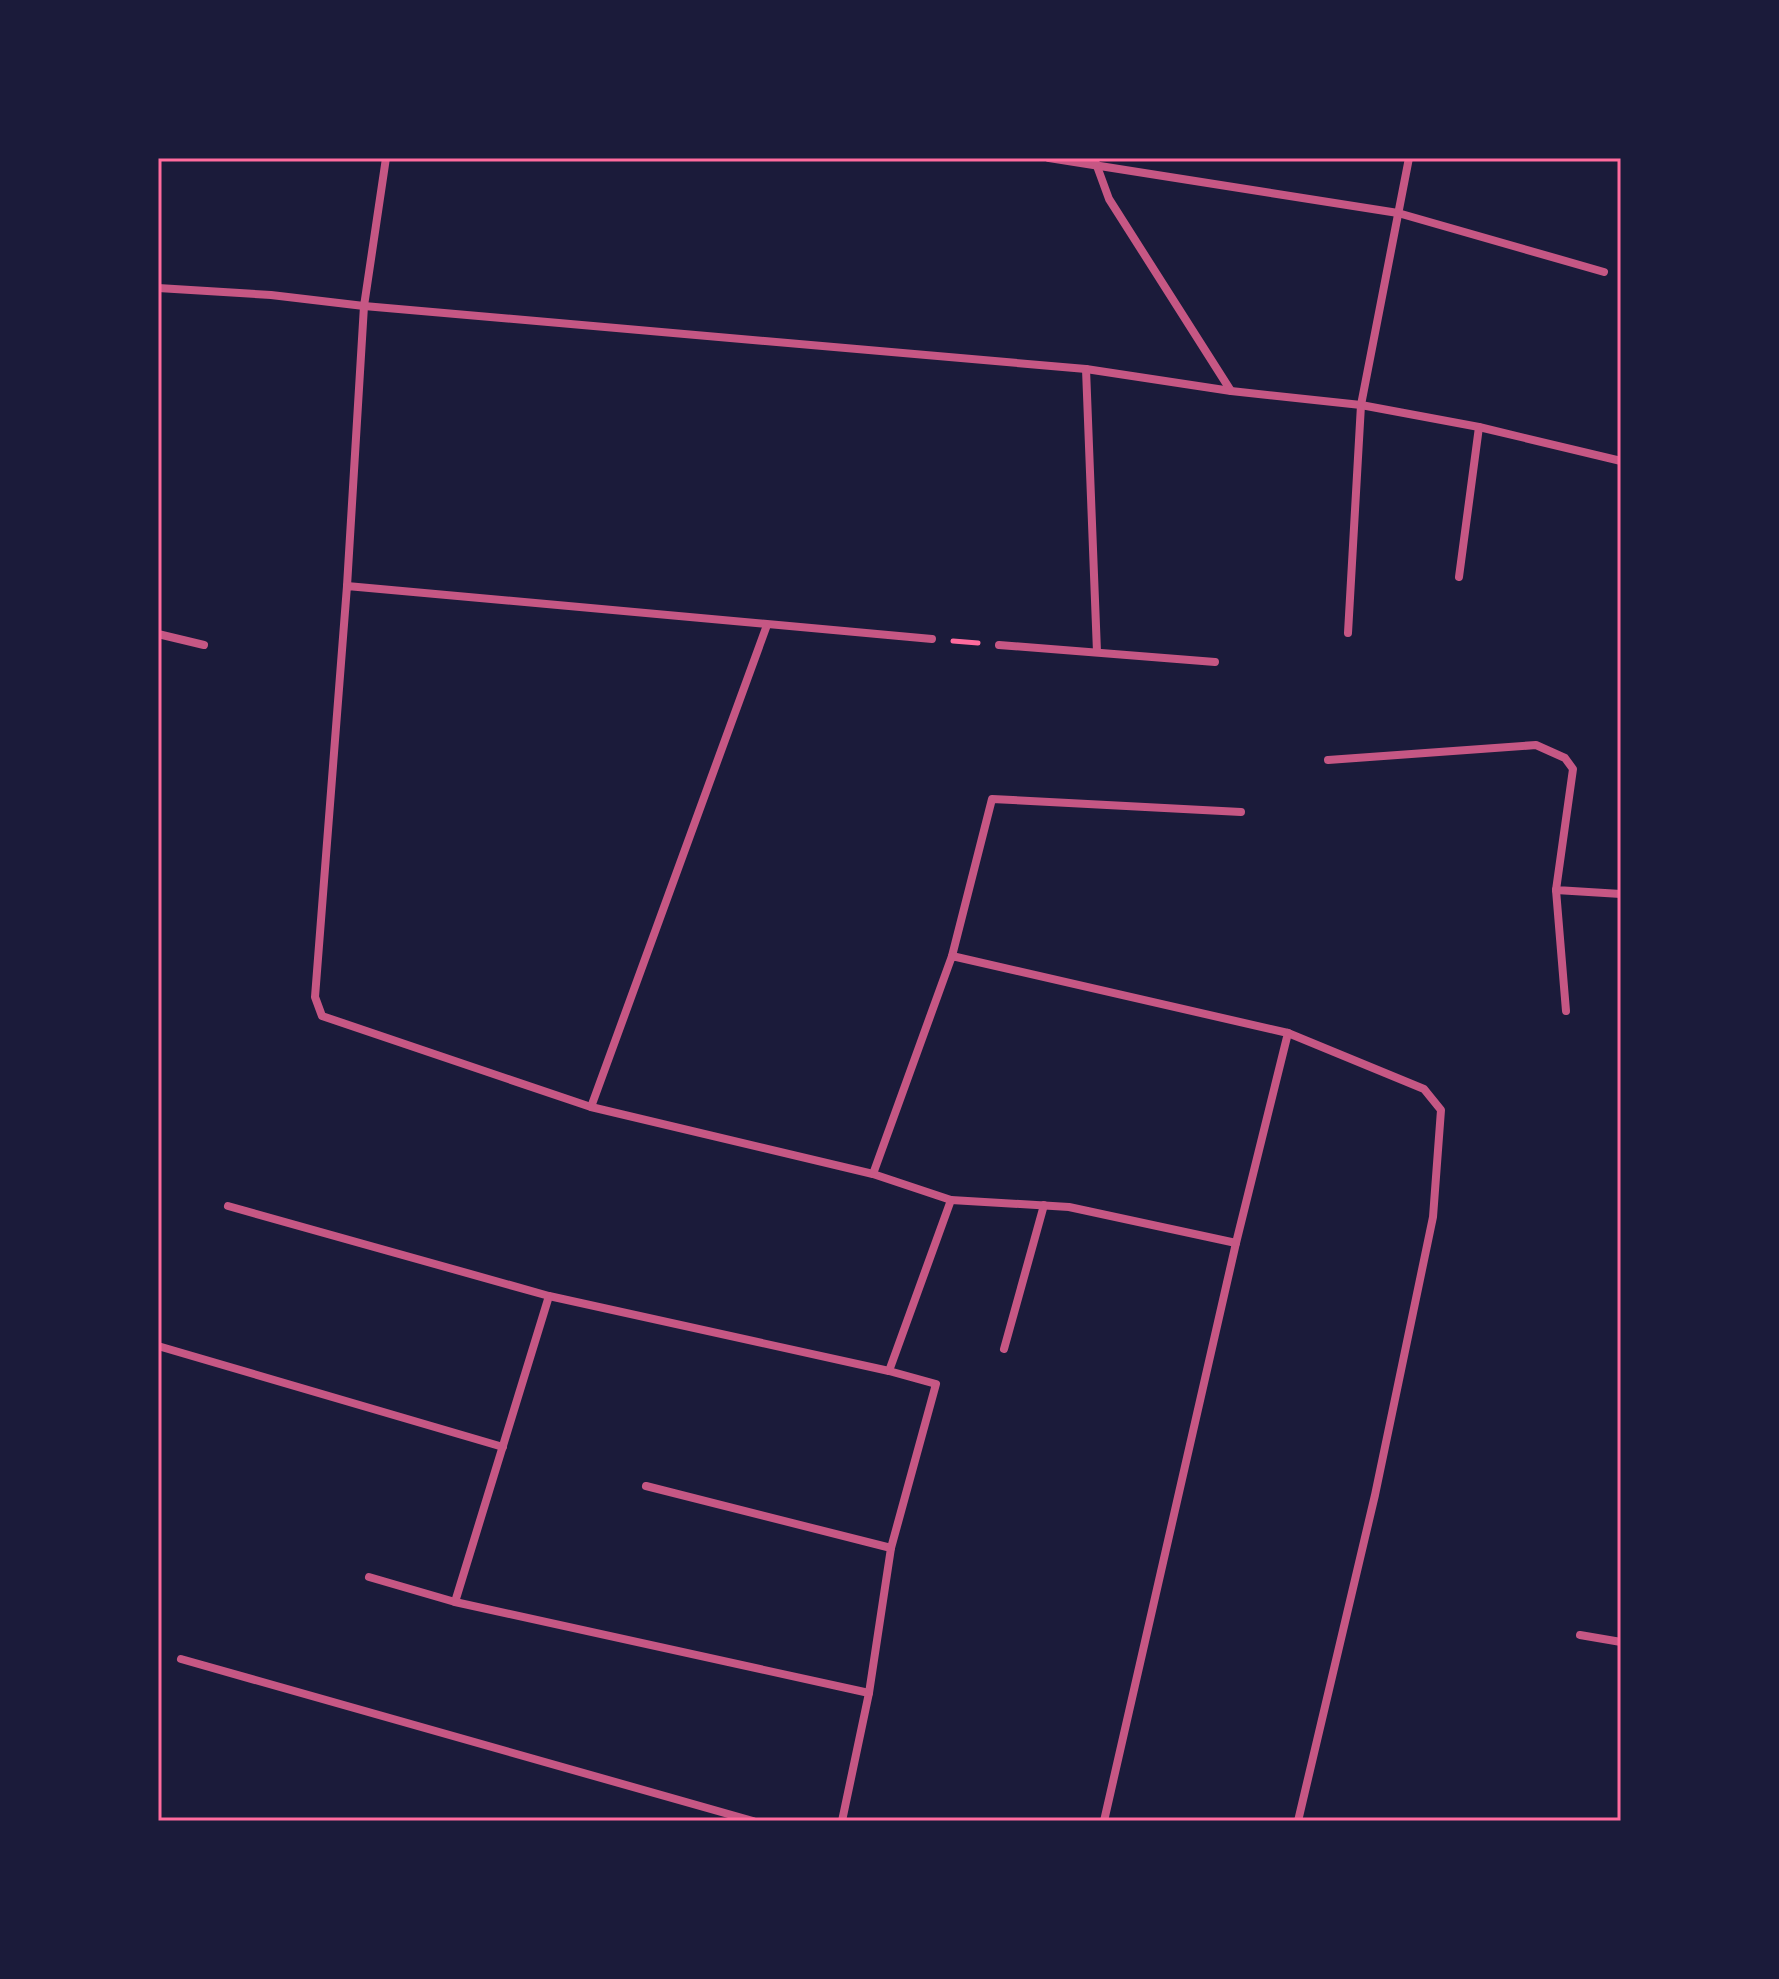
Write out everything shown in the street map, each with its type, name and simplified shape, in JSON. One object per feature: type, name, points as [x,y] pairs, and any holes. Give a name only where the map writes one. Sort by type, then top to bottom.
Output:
[{"type":"street","points":[[386,158],[364,306],[347,586],[315,997],[322,1016],[591,1107],[873,1174],[951,1200],[1069,1207],[1236,1243]]},
{"type":"street","points":[[1049,158],[1095,161],[1398,213],[1604,272]]},
{"type":"street","points":[[1348,633],[1361,405],[1409,158]]},
{"type":"street","points":[[1095,161],[1109,199],[1231,391]]},
{"type":"street","points":[[158,288],[271,295],[364,306],[1086,369],[1231,391],[1361,405],[1479,427],[1621,461]]},
{"type":"street","points":[[1086,369],[1097,652]]},
{"type":"street","points":[[1459,577],[1479,427]]},
{"type":"street","points":[[347,586],[932,639]]},
{"type":"street","points":[[591,1107],[767,625]]},
{"type":"street","points":[[158,634],[204,645]]},
{"type":"street","points":[[999,645],[1215,662]]},
{"type":"street","points":[[1328,760],[1536,745],[1565,758],[1573,769],[1556,890],[1566,1011]]},
{"type":"street","points":[[873,1174],[952,956],[992,799],[1241,812]]},
{"type":"street","points":[[1556,890],[1621,894]]},
{"type":"street","points":[[952,956],[1288,1033],[1424,1089],[1441,1110],[1433,1217],[1375,1495],[1298,1821]]},
{"type":"street","points":[[1104,1821],[1236,1243],[1288,1033]]},
{"type":"street","points":[[889,1371],[951,1200]]},
{"type":"street","points":[[1004,1349],[1044,1205]]},
{"type":"street","points":[[228,1206],[549,1296],[936,1384],[891,1548],[869,1693],[842,1821]]},
{"type":"street","points":[[455,1602],[549,1296]]},
{"type":"street","points":[[158,1346],[503,1447]]},
{"type":"street","points":[[646,1486],[891,1548]]},
{"type":"street","points":[[369,1577],[455,1602],[869,1693]]},
{"type":"street","points":[[1580,1635],[1621,1642]]},
{"type":"street","points":[[181,1659],[753,1821]]},
{"type":"path","points":[[932,639],[999,645]]}]
